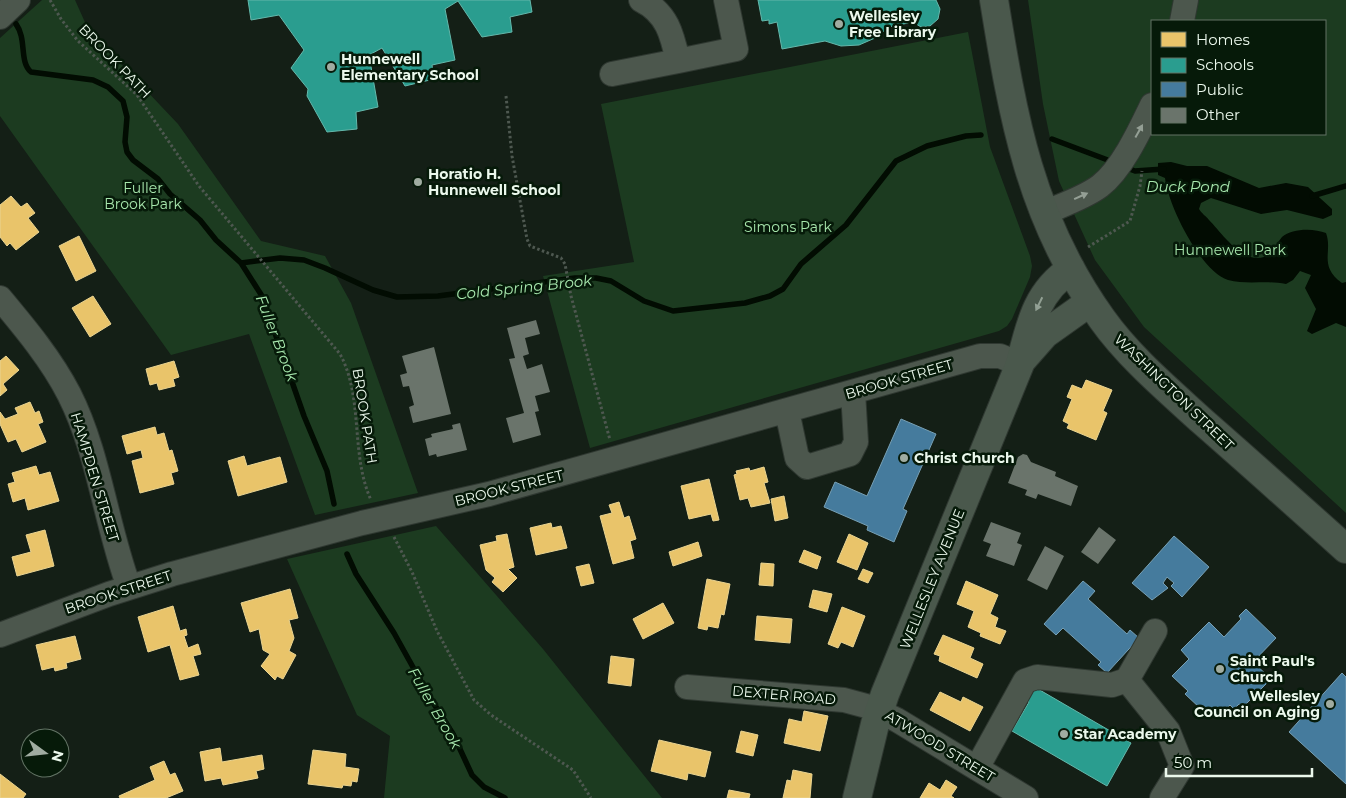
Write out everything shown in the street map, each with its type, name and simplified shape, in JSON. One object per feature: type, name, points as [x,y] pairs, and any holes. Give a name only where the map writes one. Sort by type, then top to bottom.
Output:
[{"type":"main road","name":"WASHINGTON STREET","points":[[994,0],[1017,131],[1028,169],[1044,213],[1071,269],[1090,302],[1114,334],[1169,390],[1346,549]]},
{"type":"main road","name":"WELLESLEY AVENUE","points":[[857,798],[879,711],[1020,364],[1030,326],[1040,301],[1052,283],[1071,269]]},
{"type":"main road","name":"WELLESLEY AVENUE","points":[[1020,364],[1045,334],[1090,302]]},
{"type":"street","points":[[0,17],[18,0]]},
{"type":"street","points":[[641,0],[654,8],[666,21],[678,61]]},
{"type":"street","points":[[612,74],[736,49],[726,0]]},
{"type":"street","points":[[1182,20],[1186,0]]},
{"type":"street","points":[[1044,213],[1095,189],[1118,164],[1151,107]]},
{"type":"street","name":"HAMPDEN STREET","points":[[0,298],[54,369],[70,396],[87,443],[129,587]]},
{"type":"street","name":"BROOK STREET","points":[[0,635],[129,587],[382,518],[490,494],[980,356],[1000,356],[1020,364]]},
{"type":"street","points":[[787,411],[797,458],[807,467],[850,454],[856,442],[853,392]]},
{"type":"street","points":[[977,768],[1025,681],[1037,677],[1112,685],[1127,680],[1155,631]]},
{"type":"street","points":[[1127,680],[1168,731],[1182,766],[1162,798]]},
{"type":"street","name":"DEXTER ROAD","points":[[687,687],[844,700],[879,711]]},
{"type":"street","name":"ATWOOD STREET","points":[[879,711],[1026,798]]},
{"type":"path","name":"BROOK PATH","points":[[50,0],[61,19],[78,41],[136,95],[189,172],[268,270],[334,346],[345,363],[351,385],[362,471],[369,495],[404,556],[437,631],[474,700],[491,715],[573,770],[591,798]]},
{"type":"path","points":[[506,96],[512,156],[527,239],[530,246],[561,258],[565,264],[571,296],[615,460]]},
{"type":"path","points":[[1088,247],[1128,224],[1140,186]]},
{"type":"green space","name":"Fuller Brook Park","points":[[42,0],[75,0],[88,29],[178,124],[261,241],[325,256],[351,303],[418,493],[315,515],[249,334],[171,355],[0,116],[0,38]]},
{"type":"green space","name":"Hunnewell Park","points":[[1028,0],[1346,0],[1346,513],[1144,327],[1095,260],[1059,181],[1043,104]]},
{"type":"green space","name":"Simons Park","points":[[968,32],[990,147],[1032,266],[1030,277],[1012,319],[1007,326],[999,331],[590,448],[543,276],[634,262],[601,104]]},
{"type":"green space","points":[[436,526],[543,649],[662,798],[384,798],[390,736],[357,715],[287,559]]},
{"type":"water","name":"Duck Pond","points":[[1171,162],[1187,166],[1207,166],[1259,188],[1286,183],[1308,187],[1332,209],[1332,215],[1323,219],[1287,210],[1261,214],[1211,198],[1201,203],[1199,209],[1233,246],[1240,252],[1256,258],[1267,256],[1282,237],[1291,232],[1309,230],[1326,233],[1330,270],[1342,283],[1346,282],[1346,327],[1336,323],[1312,334],[1307,331],[1316,309],[1305,288],[1311,275],[1300,271],[1293,280],[1286,284],[1235,281],[1228,280],[1218,274],[1207,264],[1179,220],[1167,190],[1165,178],[1158,175],[1158,163]]},
{"type":"building: Homes","points":[[11,196],[21,207],[27,203],[35,213],[28,218],[39,232],[16,250],[10,243],[7,246],[0,237],[0,205]]},
{"type":"building: Homes","points":[[79,236],[96,271],[76,281],[59,246]]},
{"type":"building: Homes","points":[[93,296],[111,324],[90,337],[72,308]]},
{"type":"building: Homes","points":[[6,356],[19,370],[3,384],[7,390],[0,396],[0,361]]},
{"type":"building: Homes","points":[[174,361],[179,377],[173,379],[175,386],[159,390],[157,383],[150,385],[146,369]]},
{"type":"building: Homes","points":[[1086,380],[1112,390],[1103,411],[1107,413],[1096,440],[1067,428],[1069,424],[1063,421],[1072,399],[1067,397],[1072,385],[1082,389]]},
{"type":"building: Homes","points":[[30,402],[35,413],[39,411],[43,422],[38,424],[46,442],[22,452],[16,439],[8,442],[0,424],[0,412],[5,419],[18,414],[15,408]]},
{"type":"building: Homes","points":[[155,427],[157,435],[164,433],[169,451],[172,450],[178,471],[171,473],[174,484],[140,493],[132,461],[143,458],[141,450],[127,454],[122,436]]},
{"type":"building: Homes","points":[[244,456],[247,466],[280,457],[287,482],[238,496],[228,461]]},
{"type":"building: Homes","points":[[36,466],[39,475],[50,472],[59,501],[28,510],[25,498],[13,502],[8,484],[15,482],[12,473]]},
{"type":"building: Homes","points":[[764,467],[768,482],[764,483],[770,503],[751,507],[748,498],[740,500],[734,475],[737,474],[736,471],[749,468],[750,471]]},
{"type":"building: Homes","points":[[709,479],[719,520],[713,521],[711,514],[689,519],[681,486]]},
{"type":"building: Homes","points":[[784,496],[788,518],[775,521],[771,499]]},
{"type":"building: Homes","points":[[619,502],[624,518],[629,516],[636,539],[630,541],[634,558],[613,564],[600,516],[612,513],[609,505]]},
{"type":"building: Homes","points":[[551,523],[552,528],[561,526],[567,548],[536,555],[530,528]]},
{"type":"building: Homes","points":[[45,530],[54,566],[17,576],[12,557],[31,552],[26,535]]},
{"type":"building: Homes","points":[[507,534],[514,567],[508,569],[517,578],[503,592],[492,582],[495,578],[486,570],[480,545],[497,541],[496,536]]},
{"type":"building: Homes","points":[[849,534],[868,543],[857,570],[837,562]]},
{"type":"building: Homes","points":[[698,542],[702,556],[673,566],[669,552]]},
{"type":"building: Homes","points":[[804,550],[821,557],[817,569],[799,562]]},
{"type":"building: Homes","points":[[761,563],[774,564],[773,586],[759,585]]},
{"type":"building: Homes","points":[[589,564],[594,583],[581,586],[576,567]]},
{"type":"building: Homes","points":[[863,569],[873,573],[868,583],[858,579]]},
{"type":"building: Homes","points":[[707,579],[730,584],[724,615],[721,614],[718,628],[708,626],[707,630],[698,628]]},
{"type":"building: Homes","points":[[966,581],[998,595],[990,614],[998,618],[995,627],[1006,631],[1000,644],[980,636],[981,633],[968,627],[974,611],[957,604]]},
{"type":"building: Homes","points":[[290,589],[298,618],[289,620],[294,638],[289,651],[296,655],[283,679],[277,676],[275,680],[261,666],[270,654],[263,650],[259,629],[250,632],[241,603]]},
{"type":"building: Homes","points":[[813,590],[832,594],[827,612],[809,607]]},
{"type":"building: Homes","points":[[663,603],[674,623],[643,639],[633,619]]},
{"type":"building: Homes","points":[[173,606],[180,631],[186,629],[187,635],[184,636],[188,648],[198,644],[201,654],[193,656],[199,675],[180,680],[170,645],[148,652],[138,617]]},
{"type":"building: Homes","points":[[842,607],[865,616],[853,647],[841,642],[838,648],[828,644]]},
{"type":"building: Homes","points":[[757,616],[792,619],[790,643],[755,640]]},
{"type":"building: Homes","points":[[943,635],[974,648],[970,658],[983,664],[977,678],[939,661],[940,656],[934,654]]},
{"type":"building: Homes","points":[[75,636],[81,659],[66,663],[67,668],[55,671],[54,667],[42,670],[36,645]]},
{"type":"building: Homes","points":[[611,656],[634,659],[631,686],[608,683]]},
{"type":"building: Homes","points":[[940,692],[961,702],[963,697],[983,707],[970,731],[930,710]]},
{"type":"building: Homes","points":[[804,711],[828,716],[820,751],[784,743],[789,719],[802,722]]},
{"type":"building: Homes","points":[[741,731],[758,735],[753,756],[736,752]]},
{"type":"building: Homes","points":[[659,740],[711,752],[705,777],[688,773],[687,780],[651,771]]},
{"type":"building: Homes","points":[[220,748],[222,762],[262,755],[264,769],[256,771],[258,778],[223,785],[221,778],[205,781],[200,752]]},
{"type":"building: Homes","points":[[313,750],[346,754],[345,767],[359,769],[357,782],[352,781],[351,786],[343,785],[342,788],[308,784]]},
{"type":"building: Homes","points":[[164,761],[170,775],[175,773],[183,791],[166,798],[120,798],[119,796],[155,780],[150,767]]},
{"type":"building: Homes","points":[[793,770],[812,774],[810,798],[783,798],[787,780],[791,781]]},
{"type":"building: Homes","points":[[0,774],[26,794],[23,798],[0,798]]},
{"type":"building: Homes","points":[[946,780],[957,787],[951,796],[954,798],[920,798],[929,783],[940,790]]},
{"type":"building: Homes","points":[[729,790],[750,794],[749,798],[727,798]]},
{"type":"building: Schools","name":"Hunnewell Elementary School","points":[[248,0],[530,0],[532,12],[510,17],[512,32],[482,37],[458,1],[445,9],[455,60],[432,65],[434,79],[405,86],[382,48],[369,55],[378,107],[356,112],[357,129],[327,132],[307,96],[308,89],[291,68],[304,50],[279,15],[251,20]]},
{"type":"building: Schools","name":"Wellesley Free Library","points":[[758,0],[936,0],[940,9],[938,19],[930,26],[921,27],[913,22],[889,27],[875,38],[859,45],[841,46],[825,41],[782,49],[777,22],[769,24],[769,20],[762,21]]},
{"type":"building: Schools","name":"Star Academy","points":[[1040,685],[1038,689],[1131,743],[1107,786],[1012,731],[1029,702],[1020,697]]},
{"type":"building: Public","name":"Christ Church","points":[[901,419],[936,434],[903,509],[907,511],[894,542],[867,530],[868,526],[824,507],[835,482],[867,496]]},
{"type":"building: Public","points":[[1174,536],[1209,567],[1182,597],[1171,586],[1174,583],[1167,577],[1163,583],[1168,588],[1152,600],[1132,583]]},
{"type":"building: Public","points":[[1083,581],[1095,591],[1088,599],[1127,634],[1130,630],[1139,638],[1107,673],[1098,665],[1101,662],[1063,628],[1056,635],[1044,624]]},
{"type":"building: Public","name":"Saint Paul's Church","points":[[1246,609],[1276,638],[1253,662],[1271,679],[1243,707],[1239,704],[1234,709],[1230,705],[1217,718],[1204,706],[1201,709],[1185,694],[1188,691],[1172,676],[1189,659],[1181,650],[1209,622],[1224,637],[1241,619],[1239,616]]},
{"type":"building: Public","name":"Wellesley Council on Aging","points":[[1342,673],[1346,677],[1346,784],[1289,732]]},
{"type":"building: Other","points":[[536,320],[540,334],[525,338],[529,354],[523,356],[527,369],[542,364],[550,392],[535,396],[539,411],[535,412],[541,435],[513,443],[506,418],[524,413],[509,359],[515,358],[507,328]]},
{"type":"building: Other","points":[[434,347],[451,414],[413,423],[409,407],[414,405],[409,386],[403,387],[400,375],[407,373],[402,356]]},
{"type":"building: Other","points":[[460,423],[467,450],[437,457],[436,454],[429,456],[425,439],[432,437],[431,434],[453,429],[452,425]]},
{"type":"building: Other","points":[[1023,454],[1027,455],[1031,462],[1056,472],[1055,476],[1078,486],[1071,506],[1038,494],[1036,499],[1025,495],[1027,490],[1008,483],[1018,457]]},
{"type":"building: Other","points":[[991,522],[1021,533],[1017,543],[1022,545],[1014,566],[986,556],[991,544],[983,541]]},
{"type":"building: Other","points":[[1099,527],[1116,540],[1098,564],[1081,552]]},
{"type":"building: Other","points":[[1045,546],[1064,556],[1047,590],[1027,580]]},
{"type":"waterway","name":"Fuller Brook","points":[[16,24],[21,36],[25,62],[31,72],[93,80],[108,87],[123,101],[127,117],[125,142],[127,152],[133,160],[158,179],[170,194],[200,220],[216,240],[241,263],[262,296],[304,416],[327,471],[334,504]]},
{"type":"waterway","name":"Cold Spring Brook","points":[[241,263],[280,258],[304,260],[373,290],[397,297],[438,296],[575,278],[596,278],[611,281],[644,301],[673,311],[745,303],[770,296],[783,289],[801,264],[846,225],[896,161],[927,146],[966,136],[981,135]]},
{"type":"waterway","name":"Cold Spring Brook","points":[[1052,139],[1113,162]]},
{"type":"waterway","name":"Cold Spring Brook","points":[[1124,167],[1135,171],[1164,169]]},
{"type":"waterway","name":"Cold Spring Brook","points":[[1312,196],[1346,186]]},
{"type":"waterway","name":"Fuller Brook","points":[[347,554],[356,574],[394,633],[429,696],[453,734],[472,775],[484,787],[505,798]]},
{"type":"place","name":"Wellesley Free Library","points":[[839,24]]},
{"type":"place","name":"Hunnewell Elementary School","points":[[331,67]]},
{"type":"place","name":"Horatio H. Hunnewell School","points":[[418,182]]},
{"type":"place","name":"Christ Church","points":[[904,458]]},
{"type":"place","name":"Saint Paul's Church","points":[[1220,669]]},
{"type":"place","name":"Wellesley Council on Aging","points":[[1330,704]]},
{"type":"place","name":"Star Academy","points":[[1064,734]]}]
